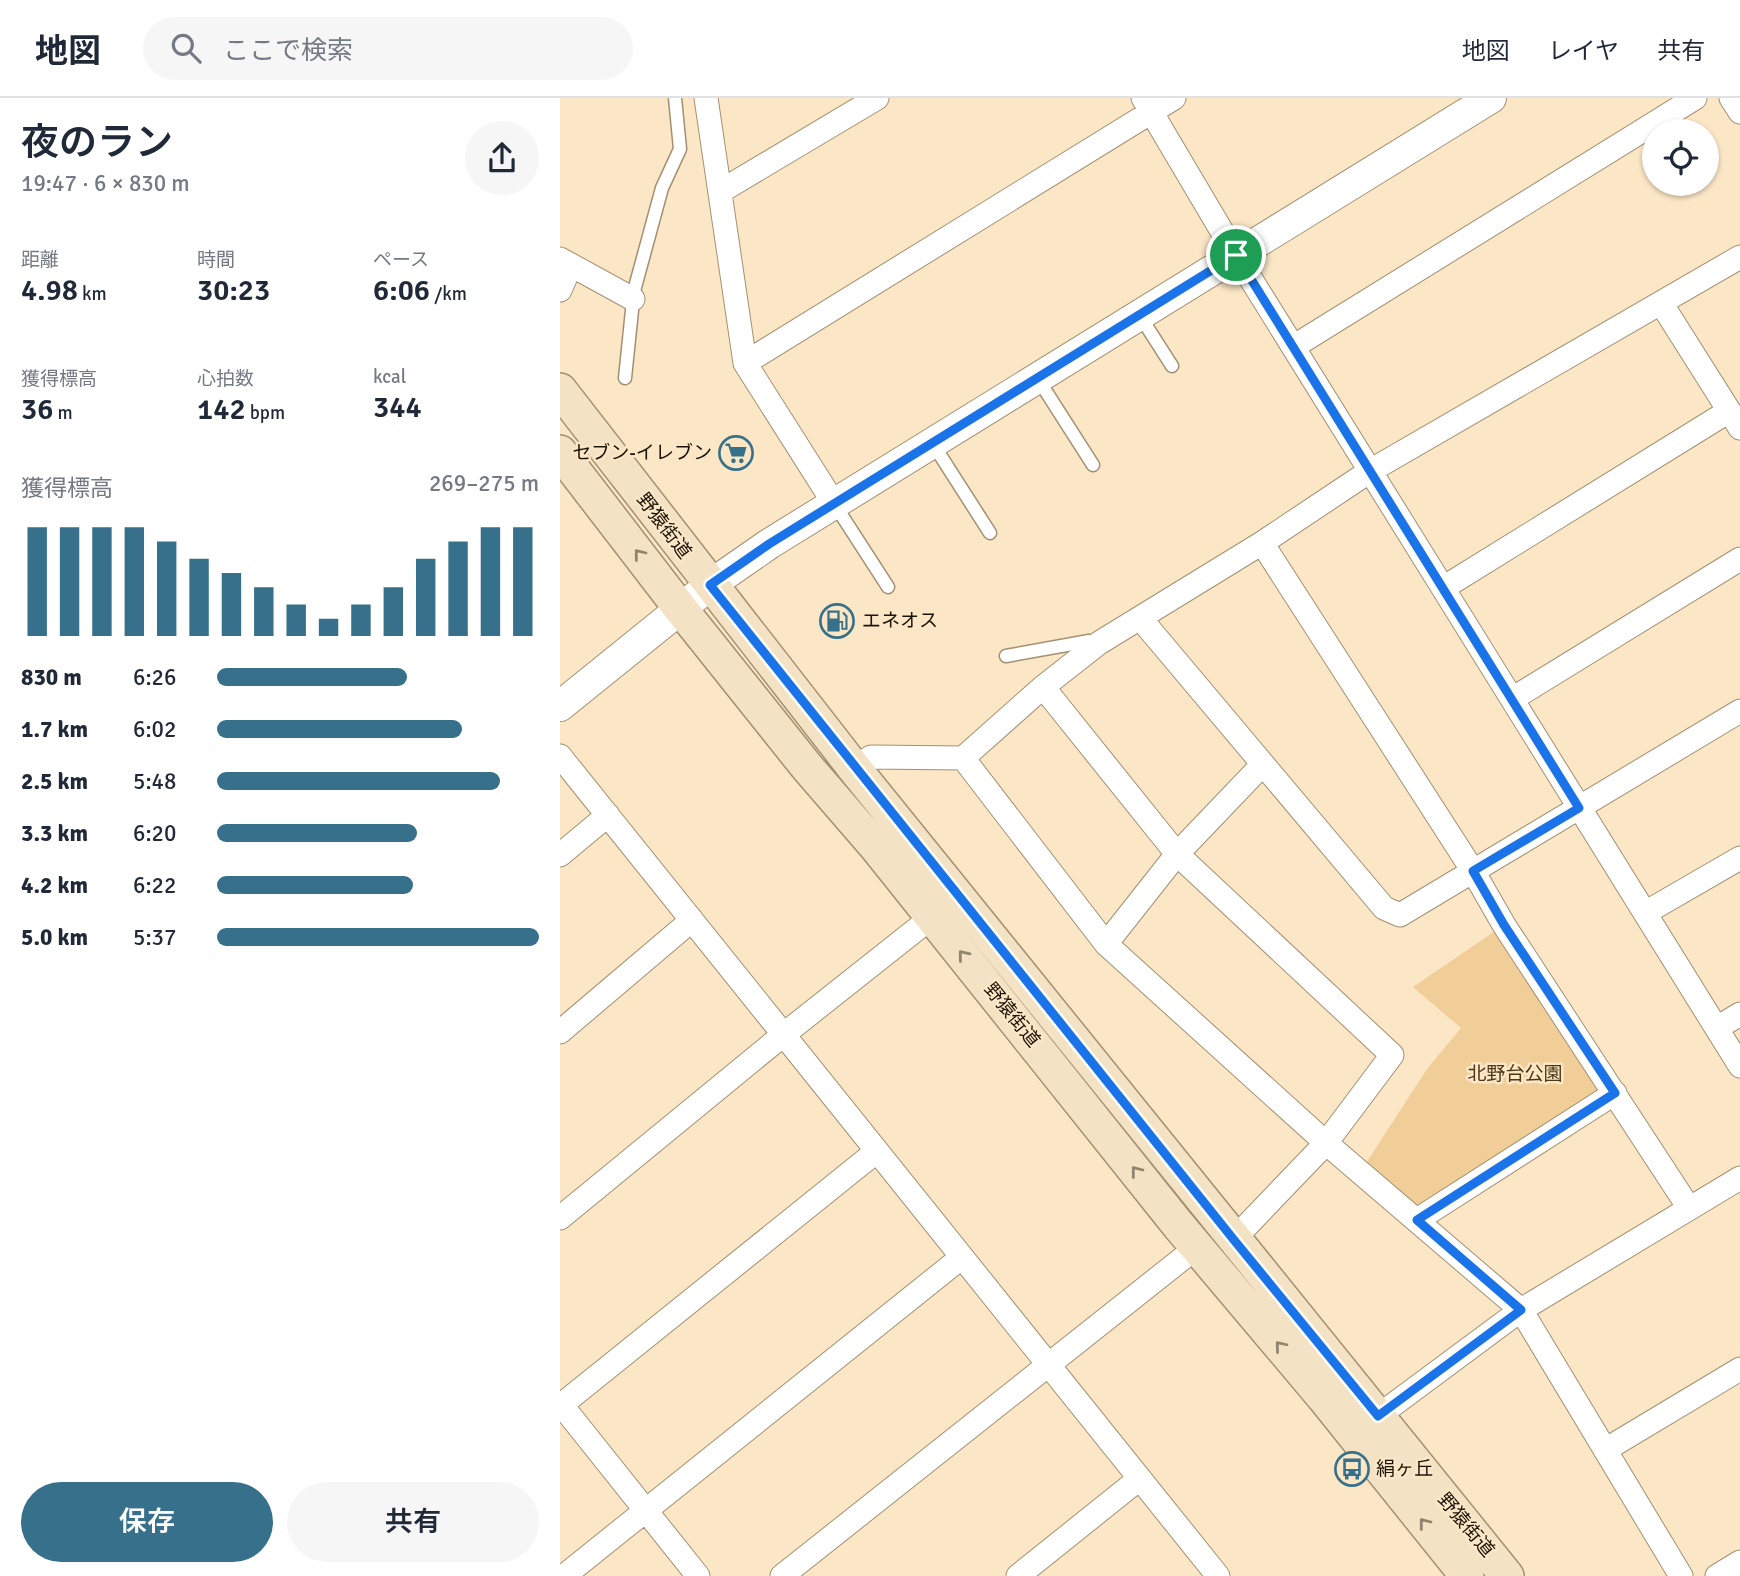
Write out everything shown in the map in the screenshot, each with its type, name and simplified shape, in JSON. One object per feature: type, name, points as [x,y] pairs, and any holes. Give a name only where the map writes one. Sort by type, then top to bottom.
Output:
[{"type":"main road","name":"野猿街道","points":[[560,390],[854,768],[1378,1416],[1478,1571]]},
{"type":"main road","name":"野猿街道","points":[[560,452],[807,767],[932,917],[1197,1247],[1324,1398],[1478,1571]]},
{"type":"street","points":[[706,98],[745,363],[835,505]]},
{"type":"street","points":[[721,191],[877,98]]},
{"type":"street","points":[[745,363],[1147,105],[1174,98]]},
{"type":"street","points":[[560,706],[680,608],[769,544],[1491,98]]},
{"type":"street","points":[[1293,347],[1695,98]]},
{"type":"street","points":[[1731,98],[1740,112]]},
{"type":"street","points":[[1147,105],[1236,255],[1740,1066]]},
{"type":"street","points":[[854,768],[872,757],[963,758],[1099,643],[1262,543],[1370,471],[1740,257]]},
{"type":"street","points":[[560,290],[565,262],[633,299]]},
{"type":"street","points":[[1443,588],[1735,420],[1661,303]]},
{"type":"street","points":[[1262,543],[1473,871],[1504,925],[1689,1208]]},
{"type":"street","points":[[1512,699],[1740,559]]},
{"type":"street","points":[[1140,618],[1384,908],[1400,915],[1740,710]]},
{"type":"street","points":[[1044,687],[1177,854],[1392,1055],[1326,1143],[1234,1240]]},
{"type":"street","points":[[560,756],[1218,1576]]},
{"type":"street","points":[[963,758],[1106,944],[1326,1143],[1521,1310],[1681,1576]]},
{"type":"street","points":[[1106,944],[1177,854],[1263,764]]},
{"type":"street","points":[[560,855],[608,816]]},
{"type":"street","points":[[1645,913],[1740,858]]},
{"type":"street","points":[[560,1218],[932,917]]},
{"type":"street","points":[[560,1032],[692,920]]},
{"type":"street","points":[[1717,1028],[1740,1014]]},
{"type":"street","points":[[1417,1220],[1615,1093]]},
{"type":"street","points":[[698,1576],[560,1405],[877,1151]]},
{"type":"street","points":[[1378,1416],[1521,1310],[1740,1178]]},
{"type":"street","points":[[782,1576],[1197,1247]]},
{"type":"street","points":[[564,1576],[962,1257]]},
{"type":"street","points":[[1605,1450],[1740,1369]]},
{"type":"street","points":[[1018,1576],[1139,1479]]},
{"type":"street","points":[[1717,1576],[1740,1562]]},
{"type":"lane","points":[[625,378],[633,299],[662,188],[680,149],[675,98]]},
{"type":"lane","points":[[1140,315],[1172,366]]},
{"type":"lane","points":[[1037,379],[1093,465]]},
{"type":"lane","points":[[933,444],[990,533]]},
{"type":"lane","points":[[835,505],[888,587]]},
{"type":"lane","points":[[1006,656],[1089,641],[1099,643]]},
{"type":"green space","name":"北野台公園","points":[[1504,925],[1615,1093],[1417,1220],[1361,1171],[1427,1069],[1461,1028],[1413,987]]},
{"type":"place","name":"セブン-イレブン","points":[[736,453]]},
{"type":"place","name":"エネオス","points":[[837,621]]},
{"type":"place","name":"絹ヶ丘","points":[[1352,1469]]},
{"type":"route","points":[[1236,255],[1579,808],[1473,871],[1504,925],[1615,1093],[1417,1220],[1521,1310],[1378,1416],[854,768],[710,585],[769,544],[1236,255]]}]
